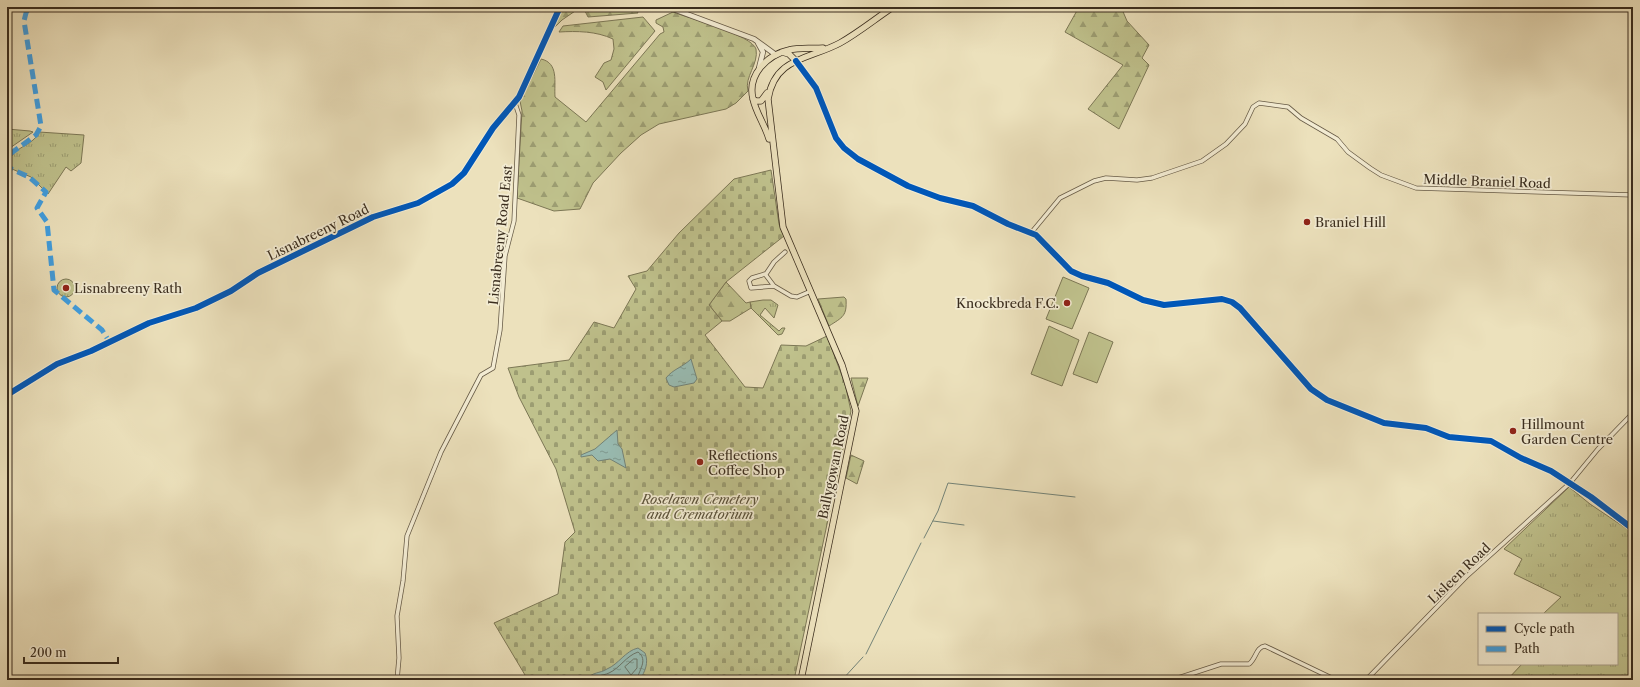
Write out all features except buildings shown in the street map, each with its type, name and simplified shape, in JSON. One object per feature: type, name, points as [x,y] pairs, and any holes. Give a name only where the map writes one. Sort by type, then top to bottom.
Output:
[{"type":"main road","name":"Ballygowan Road","points":[[801,680],[856,411],[842,365],[783,227],[767,103],[770,87],[776,75],[794,62],[839,43],[893,7]]},
{"type":"main road","name":"Ballygowan Road","points":[[773,151],[753,99],[753,84],[758,71],[776,55],[782,52],[794,49],[831,47]]},
{"type":"main road","points":[[782,52],[789,54],[794,62]]},
{"type":"main road","points":[[753,99],[758,102],[763,100],[770,87]]},
{"type":"street","name":"Lisnabreeny Road","points":[[7,395],[58,364],[91,351],[149,323],[196,308],[231,291],[258,274],[373,217],[418,202],[446,188],[461,176],[495,125],[515,103],[524,88],[560,7]]},
{"type":"street","points":[[668,7],[754,38],[776,55]]},
{"type":"street","points":[[754,38],[760,45],[763,52],[758,71]]},
{"type":"street","points":[[794,62],[802,68],[820,97],[832,132],[840,144],[849,152],[908,186],[941,198],[973,206],[1008,224],[1031,232],[1040,238],[1071,271],[1112,285],[1143,300],[1164,305],[1216,299],[1232,302],[1240,308],[1311,389],[1327,400],[1384,423],[1426,428],[1450,437],[1491,441],[1521,458],[1546,468],[1570,483],[1633,529]]},
{"type":"street","name":"Lisnabreeny Road East","points":[[397,680],[399,658],[397,616],[403,581],[407,536],[441,452],[481,375],[493,368],[497,351],[500,330],[505,256],[514,215],[519,115],[515,103]]},
{"type":"street","name":"Middle Braniel Road","points":[[1031,232],[1060,198],[1094,181],[1106,178],[1137,180],[1152,178],[1202,161],[1218,150],[1238,131],[1248,119],[1255,105],[1259,103],[1288,107],[1302,118],[1337,139],[1348,152],[1370,168],[1387,177],[1416,188],[1633,195]]},
{"type":"street","points":[[774,286],[751,288],[749,281],[752,278],[766,274],[774,262],[785,252]]},
{"type":"street","points":[[766,274],[774,286],[791,296],[797,297],[810,291]]},
{"type":"street","name":"Lisleen Road","points":[[1366,680],[1466,577],[1570,483],[1598,449],[1633,413]]},
{"type":"street","points":[[1172,680],[1221,664],[1249,664],[1253,662],[1259,648],[1264,646],[1336,680]]},
{"type":"green space","points":[[563,7],[581,7],[562,20],[553,29]]},
{"type":"green space","points":[[583,7],[635,7],[638,13],[588,17]]},
{"type":"green space","points":[[1079,7],[1121,7],[1127,21],[1149,45],[1142,58],[1149,65],[1119,129],[1088,109],[1123,65],[1065,32]]},
{"type":"green space","points":[[673,12],[732,33],[752,44],[756,49],[756,55],[748,81],[748,91],[736,103],[726,109],[659,124],[641,135],[621,153],[593,183],[580,209],[554,211],[517,198],[522,111],[520,101],[541,59],[547,61],[553,69],[555,79],[555,97],[586,122],[660,34],[664,32],[663,27],[656,23],[656,20]]},
{"type":"green space","points":[[643,17],[655,31],[606,90],[603,82],[595,77],[604,63],[611,60],[614,49],[613,39],[593,33],[559,32],[563,26]]},
{"type":"green space","points":[[7,129],[30,131],[33,132],[7,150]]},
{"type":"green space","points":[[39,132],[84,135],[81,163],[71,171],[66,167],[48,194],[31,177],[12,169],[8,165],[13,154],[32,141]]},
{"type":"green space","name":"Roselawn Cemetery and Crematorium","points":[[771,170],[779,224],[784,236],[726,282],[709,305],[722,321],[705,335],[745,387],[763,388],[781,345],[806,346],[827,336],[845,384],[851,411],[794,680],[528,680],[494,623],[558,594],[565,542],[575,532],[556,469],[519,397],[508,368],[569,360],[594,322],[614,328],[636,289],[628,276],[647,271],[679,233],[734,179]]},
{"type":"green space","name":"Knockbreda F.C.","points":[[1063,277],[1089,288],[1072,329],[1046,319]]},
{"type":"green space","points":[[62,279],[70,279],[75,284],[73,295],[70,297],[62,297],[57,292],[57,284]]},
{"type":"green space","points":[[726,282],[746,303],[750,302],[751,308],[730,321],[722,321],[709,305]]},
{"type":"green space","points":[[844,297],[846,299],[845,313],[841,318],[829,326],[818,299]]},
{"type":"green space","points":[[771,300],[778,305],[774,318],[765,308],[760,315],[779,331],[782,328],[785,328],[782,334],[778,335],[751,308],[750,302]]},
{"type":"green space","points":[[1049,326],[1079,340],[1062,386],[1031,374]]},
{"type":"green space","points":[[1089,332],[1113,342],[1097,383],[1073,374]]},
{"type":"green space","points":[[851,378],[868,378],[858,406]]},
{"type":"green space","points":[[851,455],[864,461],[857,484],[846,478]]},
{"type":"green space","points":[[1569,487],[1590,504],[1633,533],[1633,680],[1507,680],[1521,665],[1618,665],[1618,613],[1544,613],[1561,597],[1514,574],[1522,559],[1504,549]]},
{"type":"water","points":[[691,359],[697,379],[694,383],[674,387],[669,385],[666,378]]},
{"type":"water","points":[[617,430],[618,444],[622,449],[626,468],[610,459],[598,461],[592,455],[581,457],[581,455],[595,449]]},
{"type":"water","points":[[638,648],[645,653],[647,660],[645,670],[640,680],[585,680],[591,675],[611,667],[629,652]]},
{"type":"waterway","points":[[924,538],[938,511],[948,483],[1075,497]]},
{"type":"waterway","points":[[933,521],[964,525]]},
{"type":"waterway","points":[[866,654],[921,543]]},
{"type":"waterway","points":[[842,680],[863,657]]},
{"type":"marked path","points":[[10,154],[36,135],[41,126],[24,21],[29,7]]},
{"type":"marked path","points":[[7,162],[11,169],[29,177],[46,192],[37,208],[47,222],[54,290],[102,330],[107,338]]},
{"type":"cycle path","points":[[7,395],[57,364],[91,351],[149,323],[196,308],[231,291],[258,273],[373,217],[418,203],[452,184],[464,173],[493,128],[519,97],[560,7]]},
{"type":"cycle path","points":[[796,61],[816,88],[836,138],[844,148],[858,159],[908,186],[940,198],[973,206],[1008,224],[1036,235],[1071,271],[1082,276],[1108,283],[1143,300],[1164,305],[1222,299],[1232,302],[1240,308],[1311,389],[1327,400],[1384,423],[1426,428],[1449,437],[1491,441],[1521,458],[1551,471],[1591,497],[1633,529]]},
{"type":"place","name":"Braniel Hill","points":[[1307,222]]},
{"type":"place","name":"Lisnabreeny Rath","points":[[66,288]]},
{"type":"place","name":"Knockbreda F.C.","points":[[1067,303]]},
{"type":"place","name":"Hillmount Garden Centre","points":[[1513,431]]},
{"type":"place","name":"Reflections Coffee Shop","points":[[700,462]]}]
